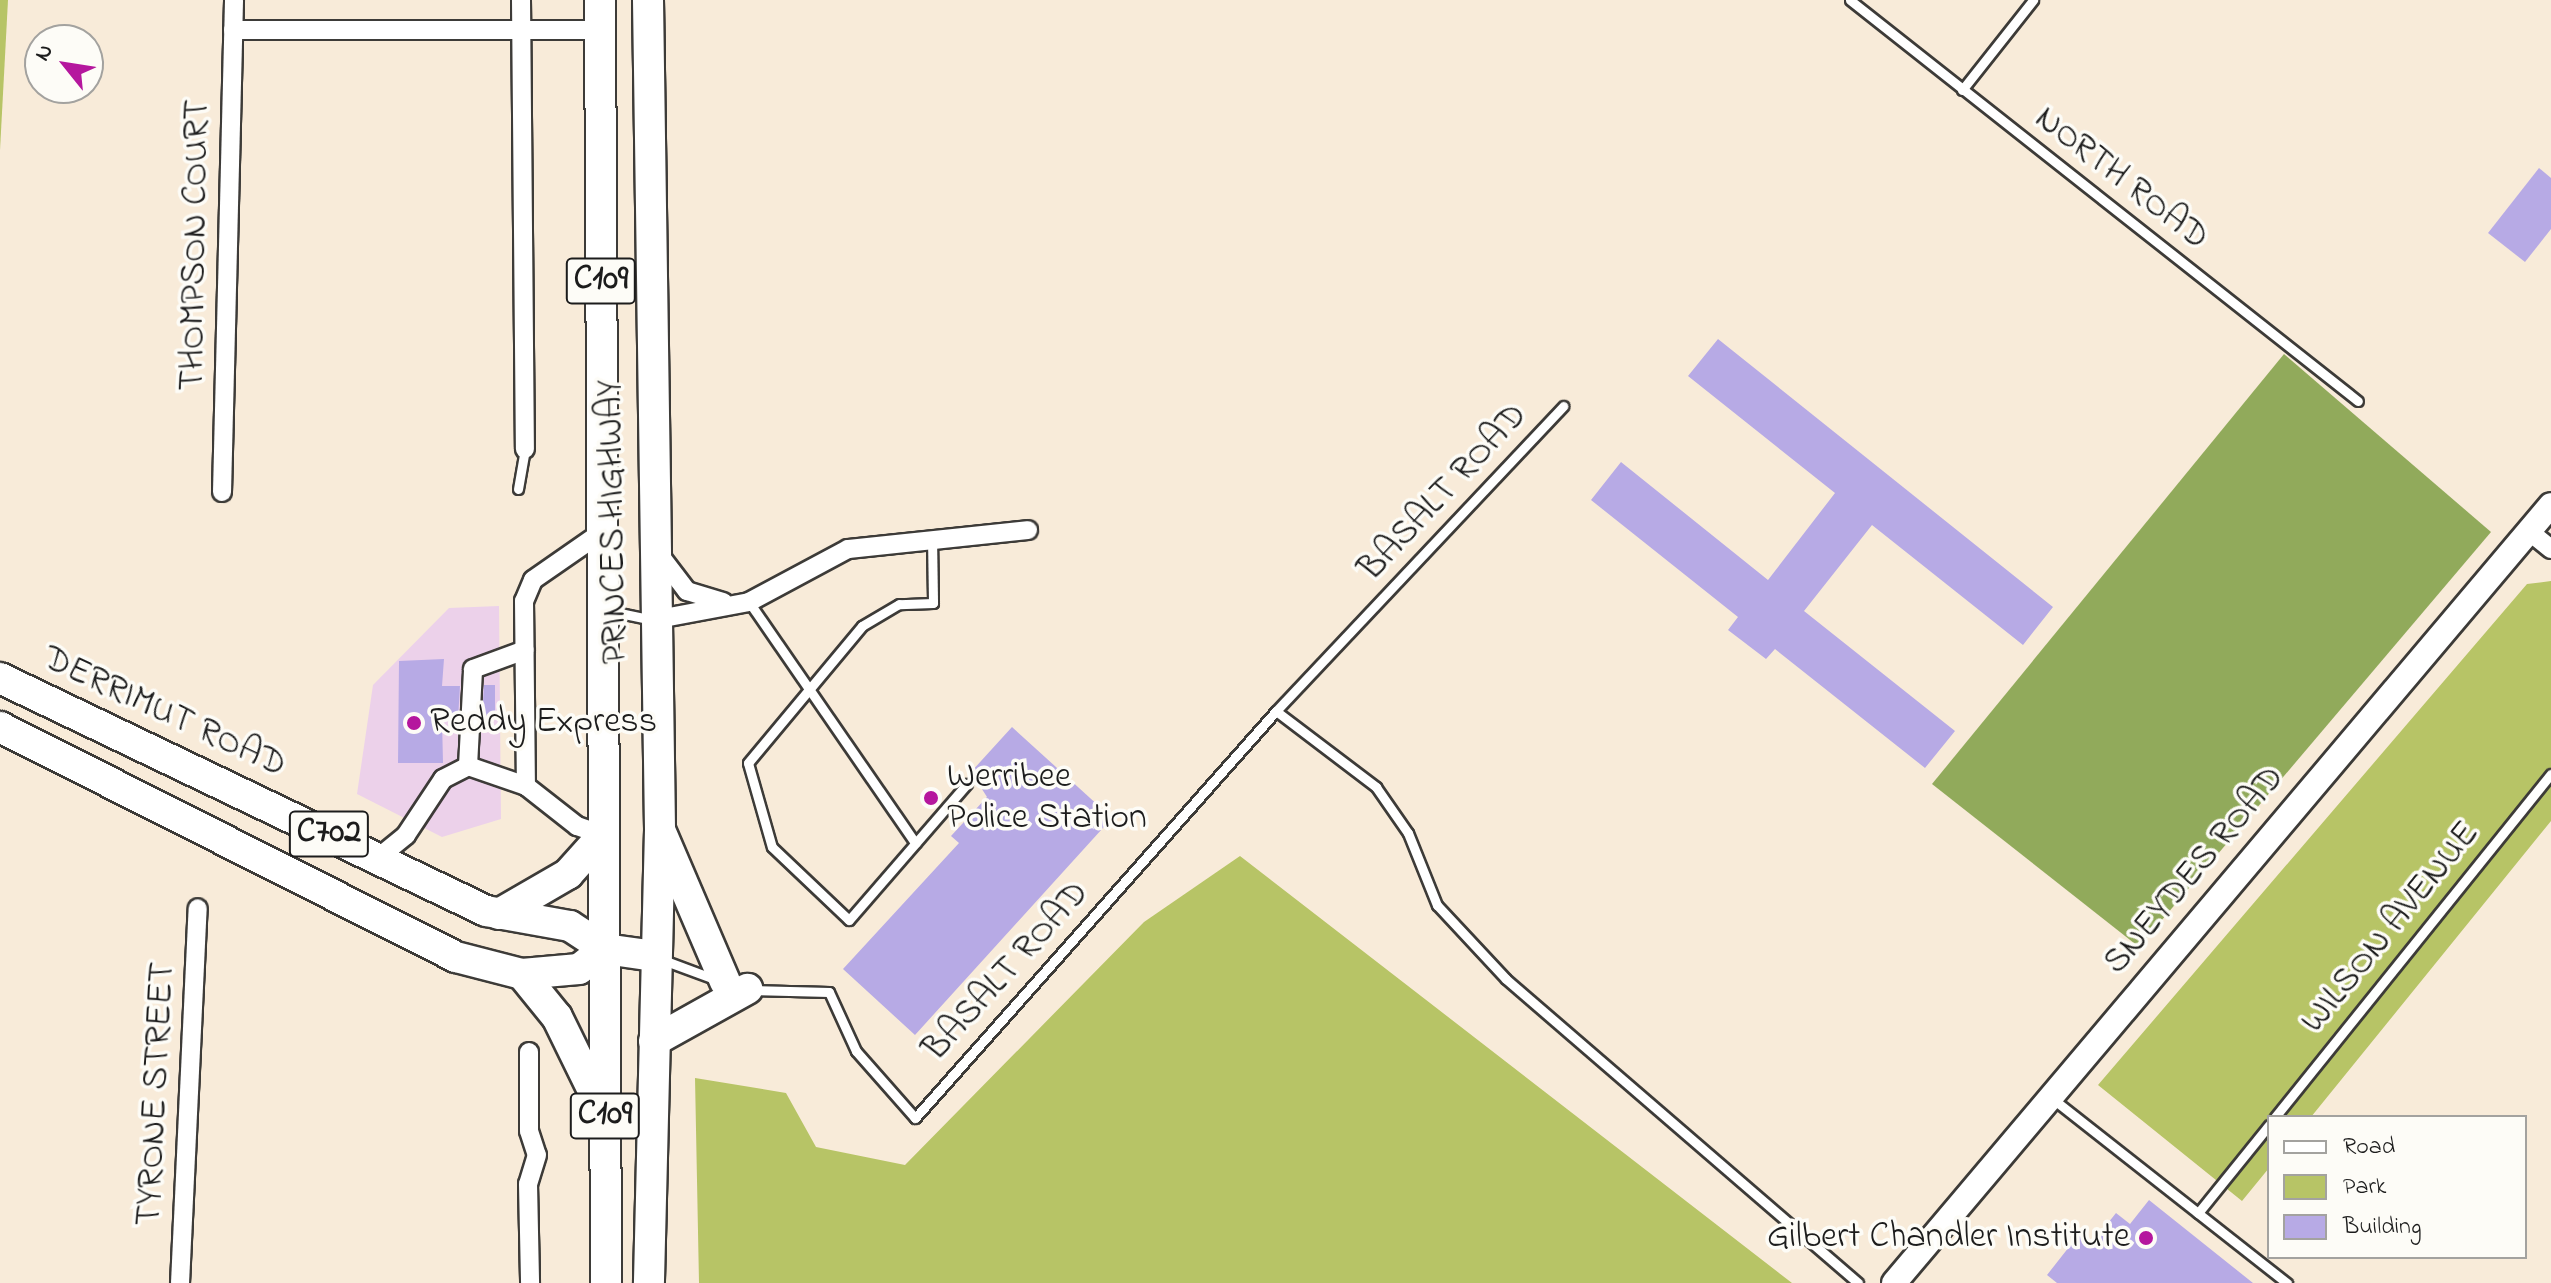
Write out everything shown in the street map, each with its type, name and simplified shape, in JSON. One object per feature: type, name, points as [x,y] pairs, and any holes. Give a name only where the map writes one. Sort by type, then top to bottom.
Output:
[{"type":"highway","name":"PRINCES HIGHWAY","points":[[648,0],[651,532],[660,830],[654,956],[649,1283]]},
{"type":"highway","name":"PRINCES HIGHWAY","points":[[600,15],[606,1283]]},
{"type":"highway","points":[[600,15],[648,31]]},
{"type":"highway","name":"DERRIMUT ROAD","points":[[0,678],[499,914],[576,928],[605,949]]},
{"type":"highway","name":"C702","points":[[0,727],[456,957],[522,974],[579,969],[605,949],[654,956]]},
{"type":"highway","points":[[654,1041],[736,986],[660,830]]},
{"type":"highway","points":[[499,914],[568,874],[603,835]]},
{"type":"highway","points":[[522,974],[557,1017],[605,1118]]},
{"type":"main road","name":"SNEYDES ROAD","points":[[1894,1283],[2551,505]]},
{"type":"street","name":"THOMPSON COURT","points":[[222,492],[234,0]]},
{"type":"street","points":[[521,0],[525,449]]},
{"type":"street","points":[[233,30],[521,30],[600,15]]},
{"type":"street","points":[[653,620],[749,602],[848,549],[932,537],[1028,530]]},
{"type":"street","points":[[526,786],[524,601],[533,580],[602,532]]},
{"type":"street","points":[[651,532],[667,572],[687,591],[707,602],[749,602]]},
{"type":"street","points":[[2530,532],[2551,549]]},
{"type":"street","points":[[468,766],[473,669],[525,650]]},
{"type":"street","points":[[378,858],[406,835],[443,779],[468,766],[526,786],[577,826],[603,835]]},
{"type":"street","name":"TYRONE STREET","points":[[180,1283],[198,908]]},
{"type":"street","points":[[529,1052],[529,1131],[537,1155],[528,1184],[530,1283]]},
{"type":"lane","name":"NORTH ROAD","points":[[1850,0],[2358,401]]},
{"type":"lane","points":[[1962,90],[2033,0]]},
{"type":"lane","name":"BASALT ROAD","points":[[654,956],[736,986],[829,992],[856,1051],[915,1118],[1276,711],[1563,406]]},
{"type":"lane","points":[[518,489],[525,449]]},
{"type":"lane","points":[[932,537],[933,603],[882,611],[809,686],[748,763],[772,847],[849,920],[967,784]]},
{"type":"lane","points":[[749,602],[915,843]]},
{"type":"lane","points":[[602,603],[626,618],[653,620]]},
{"type":"lane","points":[[1276,711],[1376,787],[1408,833],[1437,905],[1506,979],[1858,1283]]},
{"type":"lane","name":"WILSON AVENUE","points":[[2277,1115],[2551,774]]},
{"type":"lane","points":[[2051,1097],[2287,1283]]},
{"type":"lane","points":[[2198,1213],[2267,1127]]},
{"type":"shaded area","points":[[499,606],[501,819],[442,837],[357,794],[373,685],[449,608]]},
{"type":"green space","points":[[0,0],[8,0],[0,150]]},
{"type":"green space","points":[[2284,354],[2491,532],[2139,947],[1932,784]]},
{"type":"green space","points":[[2551,581],[2551,821],[2313,1115],[2267,1115],[2267,1170],[2242,1201],[2098,1085],[2527,584]]},
{"type":"green space","points":[[1240,856],[1792,1283],[699,1283],[695,1078],[786,1093],[816,1147],[905,1165],[1144,922]]},
{"type":"building","points":[[2539,168],[2551,178],[2551,229],[2525,262],[2488,233]]},
{"type":"building","points":[[1718,339],[2053,607],[2023,645],[1872,525],[1804,611],[1955,731],[1925,768],[1775,649],[1766,659],[1728,630],[1738,617],[1591,500],[1621,462],[1768,580],[1835,493],[1688,376]]},
{"type":"building","points":[[444,659],[442,686],[460,686],[458,719],[442,719],[443,763],[398,763],[399,661]]},
{"type":"building","points":[[484,685],[495,685],[495,719],[482,719]]},
{"type":"building","points":[[1012,727],[1112,818],[915,1035],[843,969],[959,843],[951,836],[987,797],[971,772]]},
{"type":"building","name":"Gilbert Chandler Institute","points":[[2149,1200],[2253,1283],[2057,1283],[2047,1275],[2080,1233],[2092,1243],[2116,1213],[2130,1224]]},
{"type":"place","name":"Reddy Express","points":[[414,723]]},
{"type":"place","name":"Werribee Police Station","points":[[931,798]]},
{"type":"place","name":"Gilbert Chandler Institute","points":[[2146,1238]]}]
